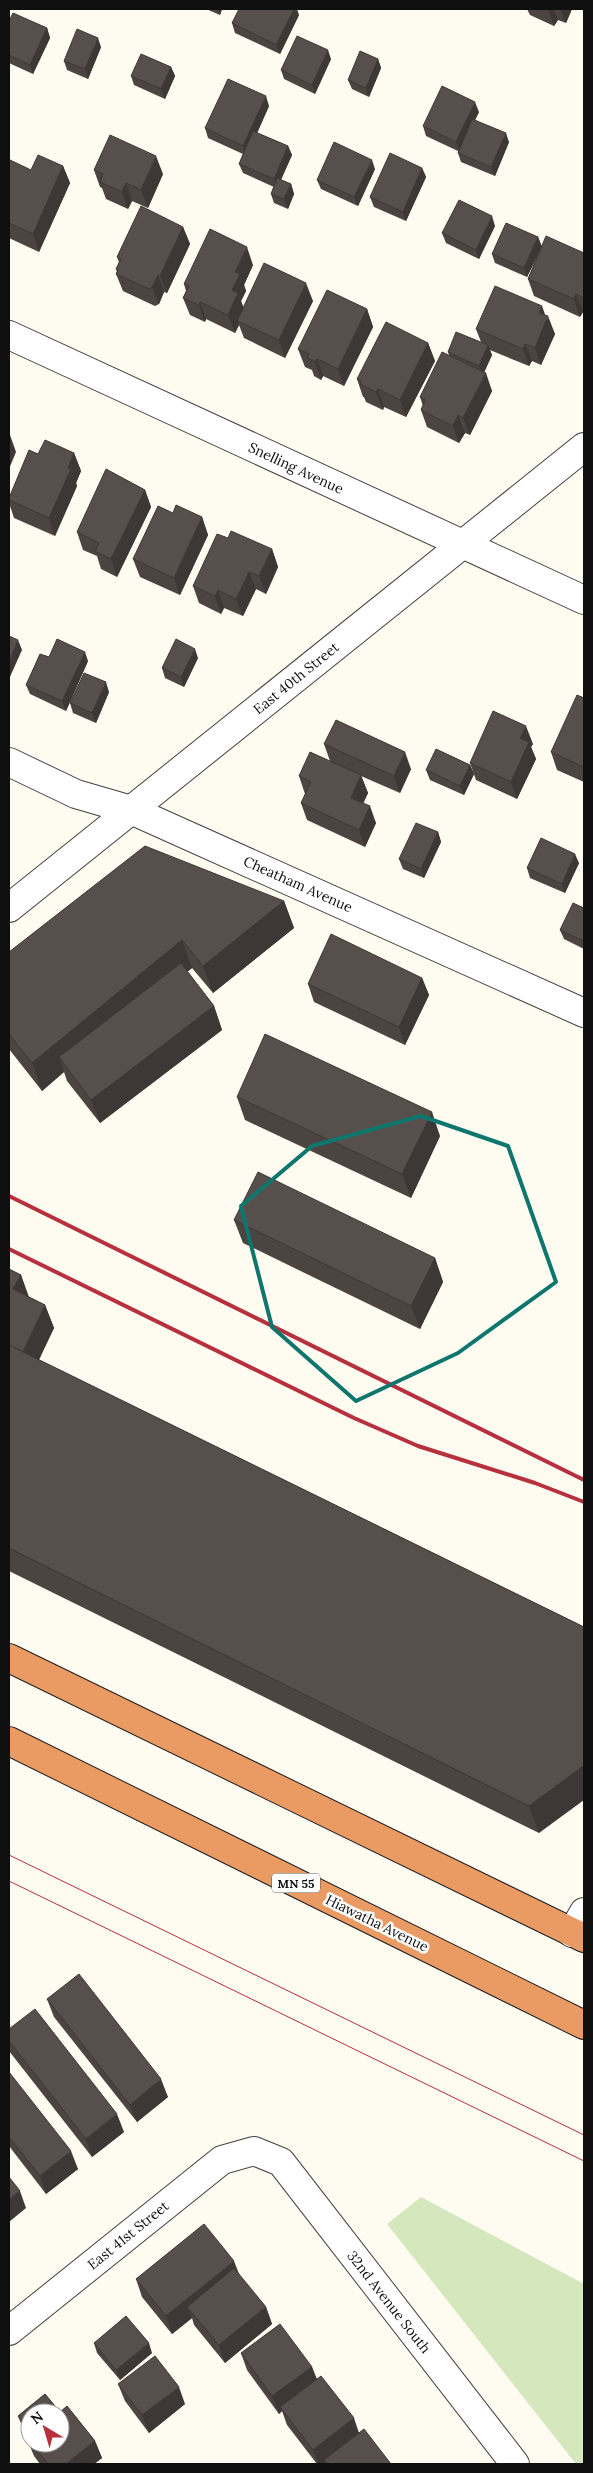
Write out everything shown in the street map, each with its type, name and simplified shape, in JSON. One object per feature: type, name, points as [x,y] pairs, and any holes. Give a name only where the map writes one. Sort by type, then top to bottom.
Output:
[{"type":"highway","points":[[9,1658],[580,1928]]},
{"type":"highway","name":"Hiawatha Avenue","points":[[9,1741],[584,2025]]},
{"type":"street","name":"Snelling Avenue","points":[[9,335],[584,600]]},
{"type":"street","name":"East 40th Street","points":[[9,908],[584,447]]},
{"type":"street","name":"Cheatham Avenue","points":[[9,762],[76,794],[131,810],[584,1012]]},
{"type":"street","name":"East 41st Street","points":[[9,2331],[222,2160],[254,2151]]},
{"type":"street","name":"32nd Avenue South","points":[[254,2151],[281,2162],[516,2464]]},
{"type":"highlighted area","points":[[421,1116],[508,1146],[556,1282],[458,1353],[356,1401],[272,1327],[241,1206],[312,1146]]},
{"type":"green space","points":[[421,2197],[584,2284],[584,2464],[576,2464],[387,2224]]},
{"type":"building","points":[[239,9],[294,9],[276,45],[232,23]]},
{"type":"building","points":[[13,13],[47,28],[30,65],[9,55],[9,21]]},
{"type":"building","points":[[77,29],[98,38],[85,69],[64,61]]},
{"type":"building","points":[[297,36],[328,50],[312,85],[281,70]]},
{"type":"building","points":[[360,51],[378,59],[366,88],[348,80]]},
{"type":"building","points":[[141,54],[171,67],[161,89],[131,76]]},
{"type":"building","points":[[228,79],[266,96],[243,146],[205,128]]},
{"type":"building","points":[[442,86],[475,102],[456,142],[423,126]]},
{"type":"building","points":[[472,119],[506,133],[491,167],[458,153]]},
{"type":"building","points":[[253,131],[288,146],[274,179],[239,164]]},
{"type":"building","points":[[110,135],[156,156],[141,190],[126,183],[122,192],[100,182],[103,174],[94,170]]},
{"type":"building","points":[[334,142],[372,160],[354,197],[317,180]]},
{"type":"building","points":[[390,153],[422,168],[403,212],[370,197]]},
{"type":"building","points":[[38,155],[63,166],[33,234],[9,223],[9,162],[10,160],[31,170]]},
{"type":"building","points":[[277,178],[291,184],[284,199],[271,194]]},
{"type":"building","points":[[459,200],[492,216],[476,250],[442,233]]},
{"type":"building","points":[[141,206],[183,227],[160,276],[158,275],[149,289],[116,274],[118,270],[116,269],[121,259],[117,257]]},
{"type":"building","points":[[506,223],[538,237],[524,268],[492,254]]},
{"type":"building","points":[[210,229],[247,247],[235,272],[240,274],[232,290],[238,293],[228,315],[200,302],[199,305],[183,298],[189,286],[184,284]]},
{"type":"building","points":[[546,236],[584,253],[584,298],[576,294],[574,299],[528,279]]},
{"type":"building","points":[[264,263],[306,283],[279,340],[237,321]]},
{"type":"building","points":[[495,286],[542,306],[539,313],[548,316],[535,348],[525,344],[523,349],[476,329]]},
{"type":"building","points":[[327,290],[367,309],[338,369],[317,359],[315,362],[307,358],[309,354],[298,349]]},
{"type":"building","points":[[386,322],[428,343],[400,400],[378,389],[376,392],[360,384],[361,381],[357,379]]},
{"type":"building","points":[[456,332],[488,345],[479,366],[448,352]]},
{"type":"building","points":[[442,352],[486,373],[463,418],[458,415],[453,426],[421,410],[425,400],[420,397]]},
{"type":"building","points":[[45,440],[74,453],[68,468],[71,469],[49,518],[9,500],[29,450],[38,454]]},
{"type":"building","points":[[106,469],[145,490],[111,559],[95,551],[99,543],[77,532]]},
{"type":"building","points":[[176,505],[202,517],[174,578],[133,559],[158,506],[173,513]]},
{"type":"building","points":[[231,531],[272,549],[259,576],[249,572],[236,599],[218,590],[215,596],[193,586],[217,534],[228,538]]},
{"type":"building","points":[[9,636],[18,640],[9,662]]},
{"type":"building","points":[[57,639],[85,652],[62,701],[26,685],[40,654],[49,657]]},
{"type":"building","points":[[176,639],[195,649],[181,677],[162,668]]},
{"type":"building","points":[[84,673],[106,682],[92,713],[70,703]]},
{"type":"building","points":[[577,695],[584,698],[584,767],[551,752]]},
{"type":"building","points":[[493,711],[526,726],[520,738],[529,742],[511,782],[470,763]]},
{"type":"building","points":[[336,720],[405,752],[394,776],[324,744]]},
{"type":"building","points":[[436,749],[470,765],[460,786],[426,770]]},
{"type":"building","points":[[310,752],[361,775],[351,798],[370,806],[359,830],[301,803],[311,782],[299,776]]},
{"type":"building","points":[[416,823],[438,832],[421,869],[399,859]]},
{"type":"building","points":[[541,838],[575,854],[562,884],[527,868]]},
{"type":"building","points":[[145,846],[284,901],[203,966],[182,940],[32,1063],[9,1034],[9,952]]},
{"type":"building","points":[[573,903],[584,908],[584,941],[560,930]]},
{"type":"building","points":[[331,934],[422,978],[399,1027],[308,984]]},
{"type":"building","points":[[181,963],[214,1006],[91,1100],[59,1057]]},
{"type":"building","points":[[265,1034],[432,1112],[402,1174],[237,1097]]},
{"type":"building","points":[[258,1172],[435,1258],[411,1306],[234,1220]]},
{"type":"building","points":[[9,1269],[21,1275],[13,1289],[45,1305],[23,1352],[9,1345]]},
{"type":"building","points":[[9,1345],[584,1627],[584,1765],[529,1806],[9,1548]]},
{"type":"building","points":[[79,1974],[161,2079],[130,2105],[47,1999]]},
{"type":"building","points":[[35,2009],[117,2114],[86,2139],[9,2041],[9,2029]]},
{"type":"building","points":[[9,2072],[71,2151],[40,2176],[9,2137]]},
{"type":"building","points":[[9,2177],[20,2191],[9,2199]]},
{"type":"building","points":[[204,2224],[234,2261],[166,2316],[136,2279]]},
{"type":"building","points":[[234,2268],[266,2307],[219,2345],[187,2307]]},
{"type":"building","points":[[126,2316],[149,2343],[116,2370],[94,2343]]},
{"type":"building","points":[[280,2324],[312,2367],[272,2396],[241,2353]]},
{"type":"building","points":[[155,2356],[179,2387],[142,2415],[118,2384]]},
{"type":"building","points":[[321,2376],[354,2418],[313,2450],[280,2407]]},
{"type":"building","points":[[45,2394],[52,2403],[34,2403]]},
{"type":"building","points":[[70,2410],[95,2441],[66,2464],[48,2464],[39,2453],[70,2453]]},
{"type":"building","points":[[364,2429],[391,2464],[328,2464],[324,2460]]},
{"type":"tram line","points":[[9,1855],[584,2135]]},
{"type":"tram line","points":[[9,1881],[584,2161]]},
{"type":"railway","points":[[9,1196],[584,1480]]},
{"type":"railway","points":[[9,1249],[354,1418],[418,1446],[535,1483],[584,1502]]}]
